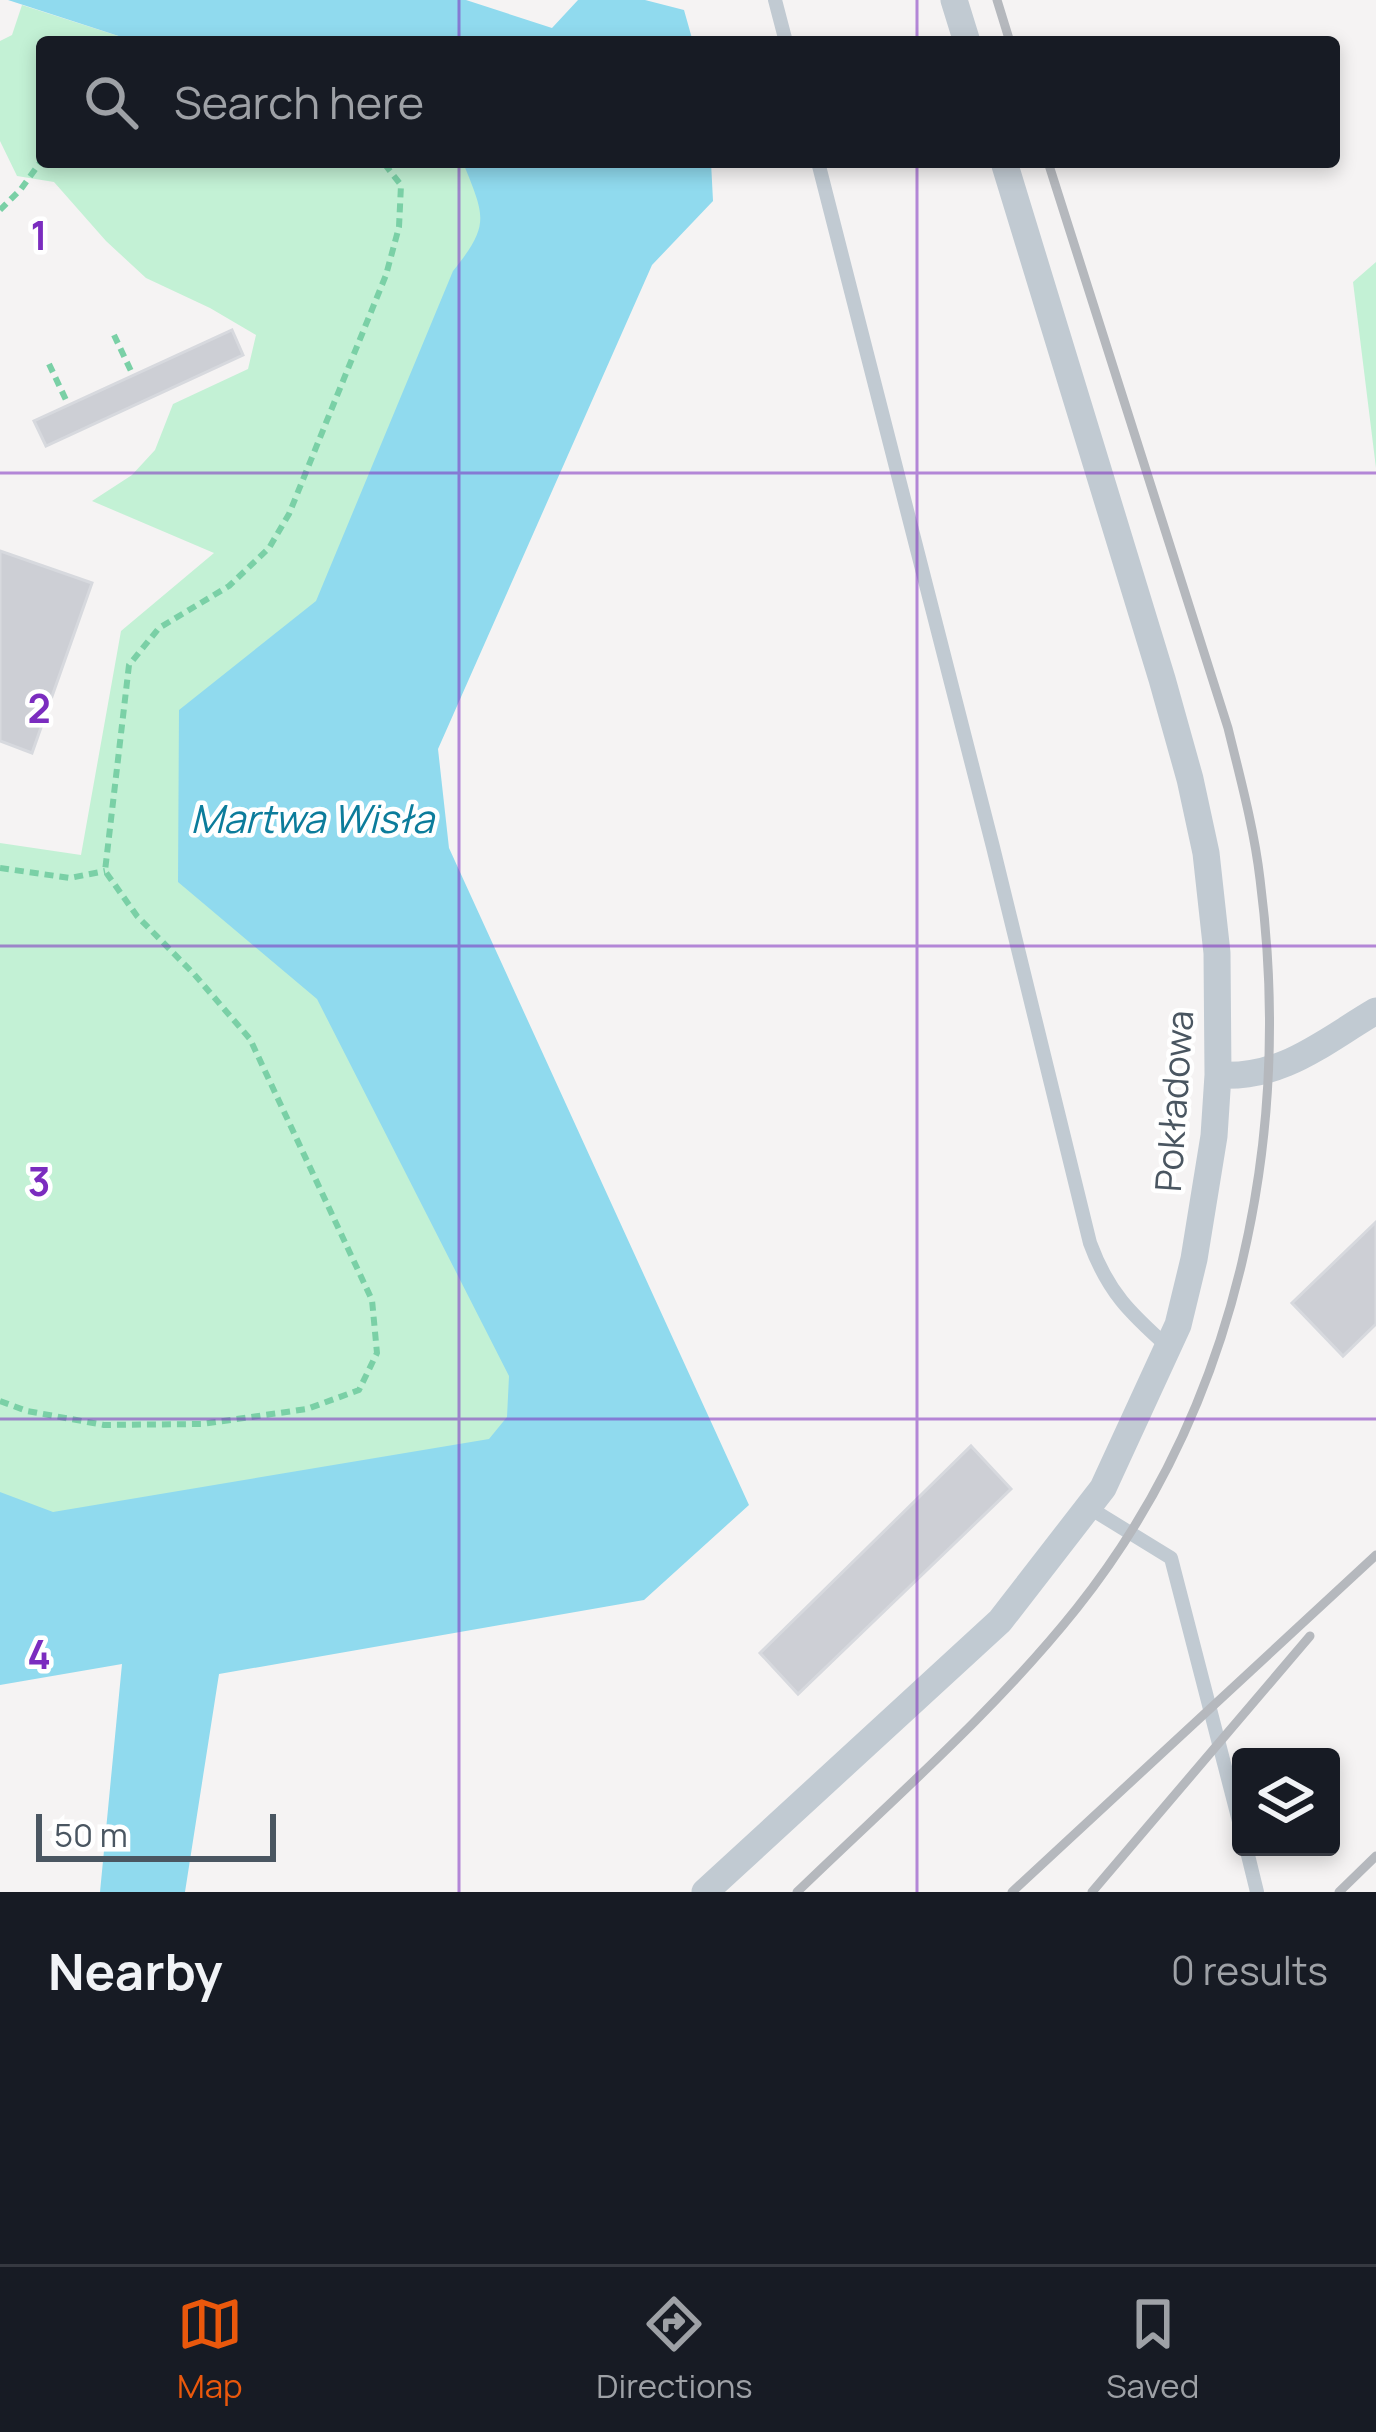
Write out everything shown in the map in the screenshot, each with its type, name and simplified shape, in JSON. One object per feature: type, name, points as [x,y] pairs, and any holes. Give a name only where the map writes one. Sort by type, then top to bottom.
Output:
[{"type":"street","points":[[954,0],[965,36]]},
{"type":"street","name":"Pokładowa","points":[[705,1892],[1000,1621],[1103,1488],[1178,1325],[1194,1259],[1219,1076],[1217,952],[1206,853],[1156,658],[1006,168]]},
{"type":"street","points":[[1219,1076],[1268,1072],[1376,1011]]},
{"type":"lane","points":[[776,0],[785,36]]},
{"type":"lane","points":[[820,168],[1090,1243],[1102,1275],[1130,1313],[1168,1347]]},
{"type":"lane","points":[[1088,1507],[1171,1558],[1232,1794]]},
{"type":"lane","points":[[1248,1856],[1257,1892]]},
{"type":"path","points":[[0,210],[36,168]]},
{"type":"path","points":[[0,1400],[27,1411],[104,1424],[202,1424],[307,1409],[359,1390],[377,1353],[372,1300],[250,1039],[137,916],[105,871],[129,665],[158,628],[229,586],[269,548],[290,514],[386,275],[398,227],[401,185],[388,168]]},
{"type":"path","points":[[114,335],[130,371]]},
{"type":"path","points":[[50,364],[66,400]]},
{"type":"path","points":[[0,868],[70,878],[105,871]]},
{"type":"green space","points":[[22,5],[118,36],[36,36],[36,168],[506,168],[357,603],[589,1425],[0,1621],[0,843],[81,855],[121,631],[214,553],[92,501],[132,475],[155,450],[173,404],[248,369],[256,335],[146,278],[54,182],[17,176],[0,141],[0,41],[12,35]]},
{"type":"green space","points":[[1376,262],[1376,468],[1353,282]]},
{"type":"water","points":[[8,0],[466,0],[552,28],[578,0],[645,0],[684,10],[691,36],[119,36]]},
{"type":"water","name":"Martwa Wisła","points":[[465,168],[711,168],[713,201],[652,265],[438,749],[449,848],[749,1505],[644,1600],[219,1674],[185,1892],[100,1892],[122,1664],[0,1685],[0,1492],[53,1512],[489,1439],[507,1417],[509,1376],[317,999],[178,882],[179,710],[316,601],[453,271],[478,231],[476,197]]},
{"type":"building","points":[[232,330],[243,355],[46,446],[34,421]]},
{"type":"building","points":[[0,551],[92,583],[32,753],[0,741]]},
{"type":"building","points":[[1376,1222],[1376,1324],[1343,1356],[1292,1303]]},
{"type":"building","points":[[971,1446],[1011,1489],[798,1694],[760,1653]]},
{"type":"railway","points":[[997,0],[1008,36]]},
{"type":"railway","points":[[797,1892],[1012,1683],[1077,1608],[1133,1528],[1179,1443],[1215,1354],[1242,1262],[1260,1168],[1268,1072],[1268,975],[1250,822],[1228,728],[1050,168]]},
{"type":"railway","points":[[1012,1892],[1376,1555]]},
{"type":"railway","points":[[1092,1892],[1310,1636]]},
{"type":"railway","points":[[1339,1892],[1376,1856]]}]
